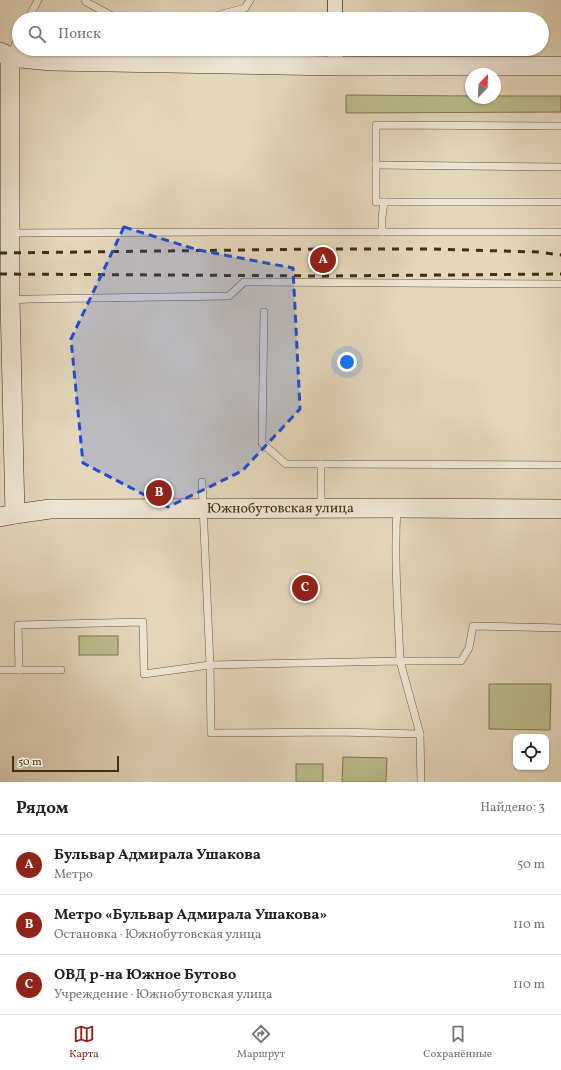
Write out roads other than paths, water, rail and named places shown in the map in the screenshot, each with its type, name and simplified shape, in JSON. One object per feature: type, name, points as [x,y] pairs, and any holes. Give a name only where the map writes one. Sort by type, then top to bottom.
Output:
[{"type":"street","points":[[335,0],[335,12]]},
{"type":"street","points":[[5,54],[10,233],[8,296],[8,515]]},
{"type":"street","points":[[18,56],[52,61],[335,57],[561,66]]},
{"type":"street","name":"Южнобутовская улица","points":[[8,515],[50,509],[561,509]]},
{"type":"lane","points":[[32,12],[38,0]]},
{"type":"lane","points":[[84,0],[105,12]]},
{"type":"lane","points":[[230,12],[245,8],[250,0]]},
{"type":"lane","points":[[5,54],[12,46]]},
{"type":"lane","points":[[561,126],[376,125],[376,202],[561,202]]},
{"type":"lane","points":[[376,165],[561,166]]},
{"type":"lane","points":[[382,232],[384,202]]},
{"type":"lane","points":[[10,233],[561,232]]},
{"type":"lane","points":[[8,296],[30,299],[229,296],[244,282],[561,284]]},
{"type":"lane","points":[[264,312],[262,443],[286,464],[561,465]]},
{"type":"lane","points":[[321,464],[321,508]]},
{"type":"lane","points":[[202,482],[210,666],[211,733],[337,732],[420,734]]},
{"type":"lane","points":[[397,508],[396,582],[400,662],[420,734],[421,782]]},
{"type":"lane","points":[[20,670],[18,626],[143,622],[144,674],[210,666],[461,661],[469,648],[473,626],[561,628]]},
{"type":"lane","points":[[0,670],[61,670]]},
{"type":"railway","points":[[0,253],[433,249],[538,252],[561,255]]},
{"type":"railway","points":[[0,274],[324,276],[561,274]]},
{"type":"place","name":"Бульвар Адмирала Ушакова","points":[[323,260]]},
{"type":"place","name":"Метро «Бульвар Адмирала Ушакова»","points":[[159,493]]},
{"type":"place","name":"ОВД р-на Южное Бутово","points":[[305,588]]}]
